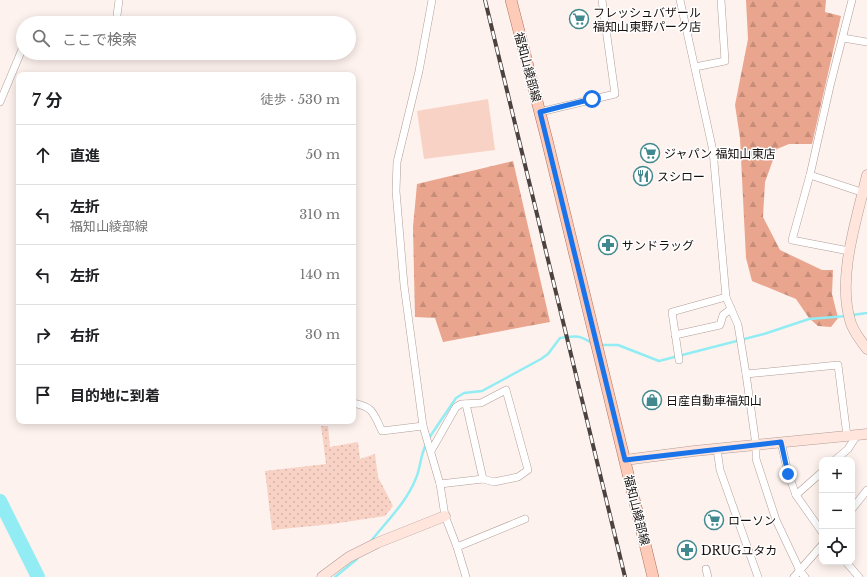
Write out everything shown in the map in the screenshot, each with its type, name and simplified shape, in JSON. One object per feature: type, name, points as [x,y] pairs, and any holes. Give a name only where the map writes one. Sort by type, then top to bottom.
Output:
[{"type":"main road","name":"福知山綾部線","points":[[511,0],[540,112],[654,577]]},
{"type":"street","points":[[117,16],[119,0]]},
{"type":"street","points":[[432,0],[419,71],[397,162],[396,191],[404,285],[424,429],[440,484],[445,516],[457,547],[466,577]]},
{"type":"street","points":[[540,112],[615,94],[602,0]]},
{"type":"street","points":[[680,0],[713,152],[726,298],[738,325],[756,445],[756,458],[776,520],[803,574]]},
{"type":"street","points":[[695,67],[725,61],[721,0]]},
{"type":"street","points":[[849,251],[792,240],[810,175],[830,86],[852,0]]},
{"type":"street","points":[[843,38],[867,42]]},
{"type":"street","points":[[0,102],[18,60]]},
{"type":"street","points":[[810,175],[865,193]]},
{"type":"street","points":[[867,175],[865,193],[849,251],[846,296],[850,322],[867,349]]},
{"type":"street","points":[[679,360],[672,312],[726,298]]},
{"type":"street","points":[[676,336],[720,325],[724,315],[731,309]]},
{"type":"street","points":[[746,374],[838,365],[857,435],[848,449],[839,457]]},
{"type":"street","points":[[430,449],[456,407],[462,404],[481,403],[506,390],[528,470],[518,477],[494,482],[483,479],[440,484]]},
{"type":"street","points":[[356,403],[363,404],[371,409],[382,431],[424,429]]},
{"type":"street","points":[[466,404],[483,479]]},
{"type":"street","points":[[625,460],[857,435]]},
{"type":"street","points":[[781,442],[788,474],[796,495],[820,529]]},
{"type":"street","points":[[717,449],[720,470],[758,577]]},
{"type":"street","points":[[796,495],[819,475]]},
{"type":"street","points":[[855,505],[867,490]]},
{"type":"street","points":[[322,577],[349,557],[377,543],[445,516]]},
{"type":"street","points":[[457,547],[525,519]]},
{"type":"street","points":[[794,577],[803,574],[819,550]]},
{"type":"street","points":[[848,565],[858,577]]},
{"type":"street","points":[[706,569],[708,577]]},
{"type":"shaded area","points":[[488,99],[495,150],[424,159],[417,111]]},
{"type":"shaded area","points":[[321,426],[328,426],[330,447],[358,442],[360,459],[375,454],[378,477],[393,506],[385,516],[332,524],[272,530],[265,471],[326,464]]},
{"type":"green space","points":[[746,0],[826,0],[825,12],[841,16],[812,144],[789,144],[777,149],[765,182],[763,217],[780,250],[822,270],[833,270],[832,294],[838,318],[831,327],[818,326],[809,318],[796,299],[752,281],[746,258],[740,138],[735,105],[748,39]]},
{"type":"green space","points":[[513,161],[550,322],[443,342],[435,318],[415,317],[413,227],[417,184]]},
{"type":"waterway","points":[[852,315],[867,313]]},
{"type":"waterway","points":[[599,345],[618,345],[659,361],[764,334],[809,319],[847,316]]},
{"type":"waterway","points":[[429,438],[456,398],[464,393],[482,391],[541,359],[548,354],[560,338],[577,336],[593,344]]},
{"type":"waterway","points":[[371,541],[396,511],[412,487],[418,474],[423,452],[427,443]]},
{"type":"waterway","points":[[0,501],[38,577]]},
{"type":"waterway","points":[[335,577],[359,556]]},
{"type":"railway","points":[[485,0],[625,577]]},
{"type":"place","name":"フレッシュバザール 福知山東野パーク店","points":[[579,19]]},
{"type":"place","name":"ジャパン 福知山東店","points":[[650,153]]},
{"type":"place","name":"スシロー","points":[[643,176]]},
{"type":"place","name":"サンドラッグ","points":[[608,245]]},
{"type":"place","name":"日産自動車福知山","points":[[652,400]]},
{"type":"place","name":"ローソン","points":[[714,520]]},
{"type":"place","name":"DRUGユタカ","points":[[687,550]]},
{"type":"route","points":[[592,99],[540,112],[625,460],[781,442],[788,474]]}]
